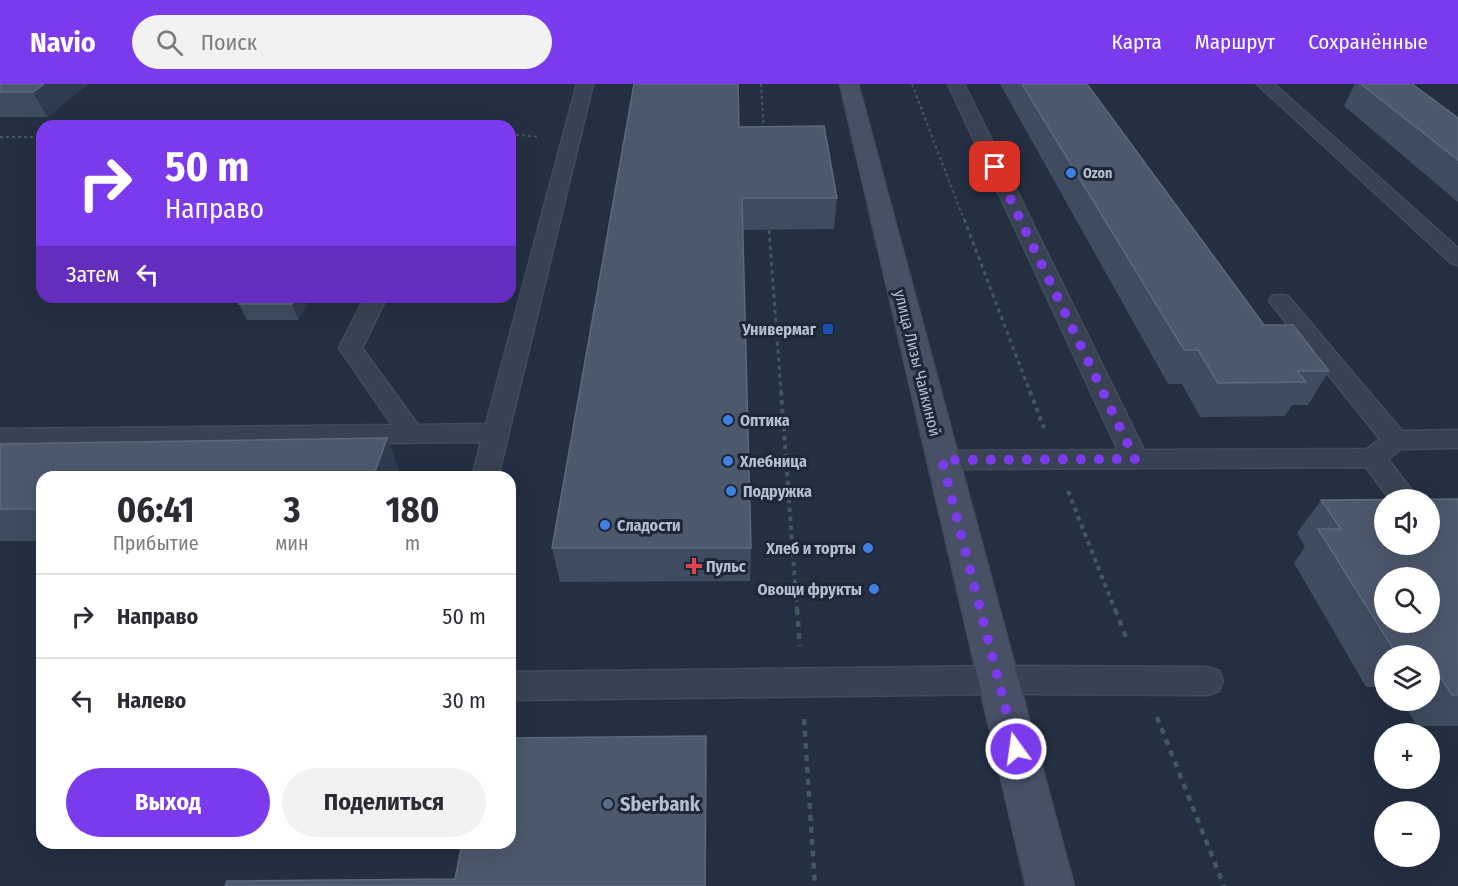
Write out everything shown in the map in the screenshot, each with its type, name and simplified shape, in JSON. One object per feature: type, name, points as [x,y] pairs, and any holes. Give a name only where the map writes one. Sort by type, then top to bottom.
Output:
[{"type":"main road","name":"улица Лизы Чайкиной","points":[[849,84],[1050,886]]},
{"type":"lane","points":[[486,471],[585,84]]},
{"type":"lane","points":[[956,84],[1135,459]]},
{"type":"lane","points":[[1265,84],[1458,259]]},
{"type":"lane","points":[[1280,301],[1395,440]]},
{"type":"lane","points":[[373,303],[351,348],[411,434]]},
{"type":"lane","points":[[0,438],[496,433]]},
{"type":"lane","points":[[942,460],[1373,458],[1395,440],[1458,439]]},
{"type":"lane","points":[[1373,458],[1397,489]]},
{"type":"lane","points":[[516,686],[999,680],[1207,681]]},
{"type":"path","points":[[762,84],[764,138]]},
{"type":"path","points":[[0,137],[36,137]]},
{"type":"path","points":[[769,230],[815,886]]},
{"type":"building","points":[[0,84],[44,84],[33,92],[0,92]]},
{"type":"building","points":[[634,84],[738,84],[739,127],[824,126],[837,198],[742,198],[751,548],[552,548]]},
{"type":"building","points":[[1022,84],[1087,84],[1264,325],[1293,325],[1329,371],[1297,371],[1306,382],[1218,383],[1198,350],[1184,350]]},
{"type":"building","points":[[1361,84],[1412,84],[1458,118],[1458,160]]},
{"type":"building","points":[[240,303],[293,303],[292,304]]},
{"type":"building","points":[[387,438],[375,471],[36,471],[36,509],[0,509],[0,444]]},
{"type":"building","points":[[1440,499],[1458,499],[1458,695],[1452,695],[1440,676],[1440,645],[1391,645],[1383,633],[1440,633],[1440,567],[1374,567],[1374,618],[1318,529],[1341,529],[1321,500],[1374,500],[1374,555],[1440,555]]},
{"type":"building","name":"Sberbank","points":[[706,736],[705,886],[225,886],[227,881],[455,879],[461,849],[516,849],[516,738]]},
{"type":"place","name":"Ozon","points":[[1071,173]]},
{"type":"place","name":"Универмаг","points":[[828,329]]},
{"type":"place","name":"Оптика","points":[[728,420]]},
{"type":"place","name":"Хлебница","points":[[728,461]]},
{"type":"place","name":"Подружка","points":[[731,491]]},
{"type":"place","name":"Сладости","points":[[605,525]]},
{"type":"place","name":"Хлеб и торты","points":[[868,548]]},
{"type":"place","name":"Пульс","points":[[694,566]]},
{"type":"place","name":"Овощи фрукты","points":[[874,589]]},
{"type":"place","name":"Sberbank","points":[[608,804]]},
{"type":"route","points":[[995,167],[1135,459],[942,460],[1016,749]]}]
